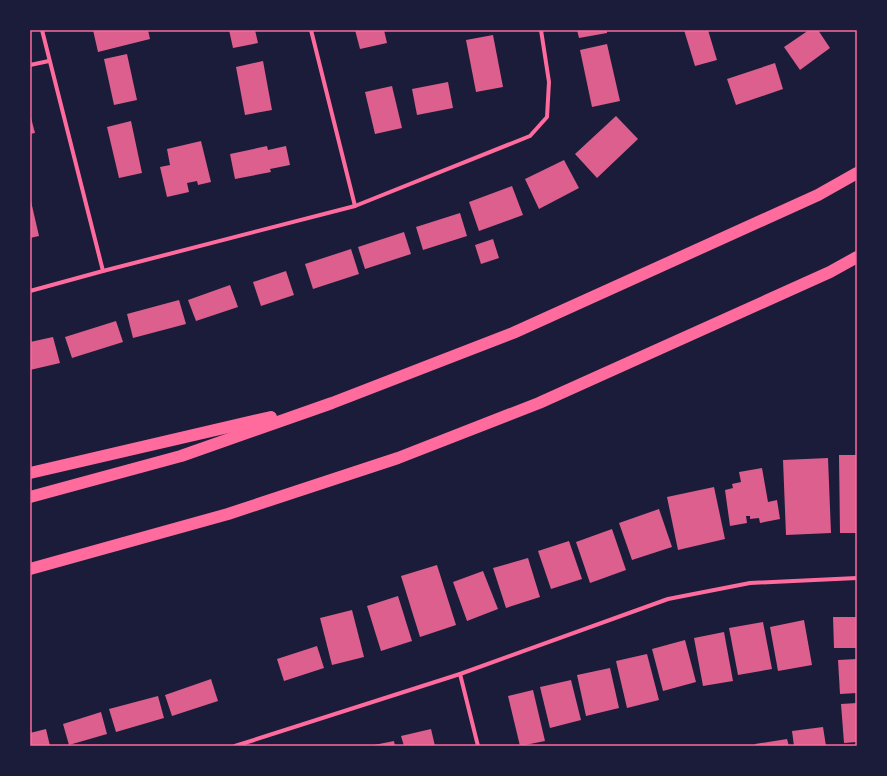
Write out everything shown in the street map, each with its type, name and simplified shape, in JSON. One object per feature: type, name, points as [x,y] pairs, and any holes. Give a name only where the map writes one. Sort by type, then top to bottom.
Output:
[{"type":"highway","points":[[30,497],[181,456],[332,403],[513,333],[818,195],[857,173]]},
{"type":"highway","points":[[830,272],[857,256]]},
{"type":"highway","points":[[30,569],[228,514],[398,458],[539,403],[857,261]]},
{"type":"highway","points":[[30,473],[332,403]]},
{"type":"street","points":[[42,30],[102,271]]},
{"type":"street","points":[[311,30],[355,206]]},
{"type":"street","points":[[30,291],[355,206],[530,136],[547,117],[549,82],[541,30]]},
{"type":"street","points":[[30,65],[49,61]]},
{"type":"street","points":[[235,746],[460,674],[668,599],[750,584],[857,578]]},
{"type":"street","points":[[460,674],[478,746]]},
{"type":"building","points":[[93,30],[148,30],[150,39],[98,52]]},
{"type":"building","points":[[229,30],[255,30],[258,43],[233,48]]},
{"type":"building","points":[[355,30],[384,30],[387,43],[360,49]]},
{"type":"building","points":[[577,30],[607,30],[607,33],[579,38]]},
{"type":"building","points":[[684,30],[708,30],[717,60],[695,66]]},
{"type":"building","points":[[809,30],[818,30],[830,48],[800,70],[784,47]]},
{"type":"building","points":[[493,35],[503,87],[476,92],[466,40]]},
{"type":"building","points":[[607,44],[620,101],[592,107],[580,50]]},
{"type":"building","points":[[127,54],[137,100],[114,105],[104,59]]},
{"type":"building","points":[[263,61],[272,110],[245,115],[236,67]]},
{"type":"building","points":[[775,63],[783,89],[736,105],[727,79]]},
{"type":"building","points":[[448,82],[453,108],[417,115],[412,89]]},
{"type":"building","points":[[392,86],[402,128],[375,134],[365,92]]},
{"type":"building","points":[[30,114],[35,133],[30,134]]},
{"type":"building","points":[[616,116],[638,139],[597,178],[575,154]]},
{"type":"building","points":[[131,121],[142,173],[119,178],[107,127]]},
{"type":"building","points":[[201,141],[211,182],[198,185],[197,181],[187,183],[189,192],[167,197],[160,167],[170,165],[167,149]]},
{"type":"building","points":[[267,146],[268,150],[286,146],[290,165],[270,169],[271,172],[235,179],[230,154]]},
{"type":"building","points":[[564,160],[579,188],[539,209],[525,179]]},
{"type":"building","points":[[512,186],[523,215],[479,231],[469,202]]},
{"type":"building","points":[[30,197],[39,236],[30,238]]},
{"type":"building","points":[[460,213],[467,236],[423,250],[416,227]]},
{"type":"building","points":[[404,232],[411,254],[365,269],[358,247]]},
{"type":"building","points":[[493,239],[499,258],[481,264],[475,245]]},
{"type":"building","points":[[351,249],[359,274],[313,289],[305,264]]},
{"type":"building","points":[[286,271],[294,295],[261,306],[253,282]]},
{"type":"building","points":[[230,285],[238,307],[196,321],[188,300]]},
{"type":"building","points":[[179,300],[186,324],[133,338],[127,314]]},
{"type":"building","points":[[116,321],[123,342],[72,358],[65,337]]},
{"type":"building","points":[[53,337],[60,363],[30,370],[30,342]]},
{"type":"building","points":[[839,455],[857,455],[857,533],[840,533]]},
{"type":"building","points":[[828,458],[831,533],[786,535],[783,460]]},
{"type":"building","points":[[762,468],[768,502],[777,500],[780,519],[760,523],[759,518],[750,519],[750,516],[746,516],[747,523],[730,526],[725,490],[733,488],[732,484],[741,482],[739,472]]},
{"type":"building","points":[[714,487],[725,539],[678,550],[667,497]]},
{"type":"building","points":[[659,509],[672,547],[632,560],[619,523]]},
{"type":"building","points":[[612,529],[626,570],[590,583],[576,542]]},
{"type":"building","points":[[569,541],[582,579],[551,589],[538,551]]},
{"type":"building","points":[[528,558],[540,597],[506,608],[493,568]]},
{"type":"building","points":[[437,565],[456,625],[420,637],[401,576]]},
{"type":"building","points":[[483,571],[498,609],[467,621],[453,582]]},
{"type":"building","points":[[398,596],[412,641],[381,651],[367,606]]},
{"type":"building","points":[[352,610],[364,657],[332,665],[320,618]]},
{"type":"building","points":[[833,617],[857,617],[857,648],[834,648]]},
{"type":"building","points":[[804,620],[812,665],[778,671],[770,627]]},
{"type":"building","points":[[763,622],[772,669],[738,675],[729,628]]},
{"type":"building","points":[[724,632],[733,681],[703,686],[694,638]]},
{"type":"building","points":[[685,640],[696,682],[663,691],[652,649]]},
{"type":"building","points":[[317,646],[324,668],[284,681],[277,659]]},
{"type":"building","points":[[647,654],[659,700],[627,708],[616,661]]},
{"type":"building","points":[[857,659],[857,693],[840,694],[838,660]]},
{"type":"building","points":[[610,668],[619,708],[586,716],[577,675]]},
{"type":"building","points":[[211,679],[218,701],[172,716],[165,695]]},
{"type":"building","points":[[571,680],[581,720],[550,728],[540,687]]},
{"type":"building","points":[[533,690],[545,741],[520,746],[508,696]]},
{"type":"building","points":[[158,696],[164,718],[116,732],[109,709]]},
{"type":"building","points":[[857,703],[857,742],[844,743],[841,704]]},
{"type":"building","points":[[101,712],[107,734],[69,745],[63,724]]},
{"type":"building","points":[[823,727],[826,746],[794,746],[792,731]]},
{"type":"building","points":[[46,729],[50,746],[30,746],[30,733]]},
{"type":"building","points":[[431,729],[435,746],[404,746],[401,736]]},
{"type":"building","points":[[787,739],[789,746],[756,746],[755,744]]},
{"type":"building","points":[[394,741],[395,746],[374,746],[374,745]]}]
